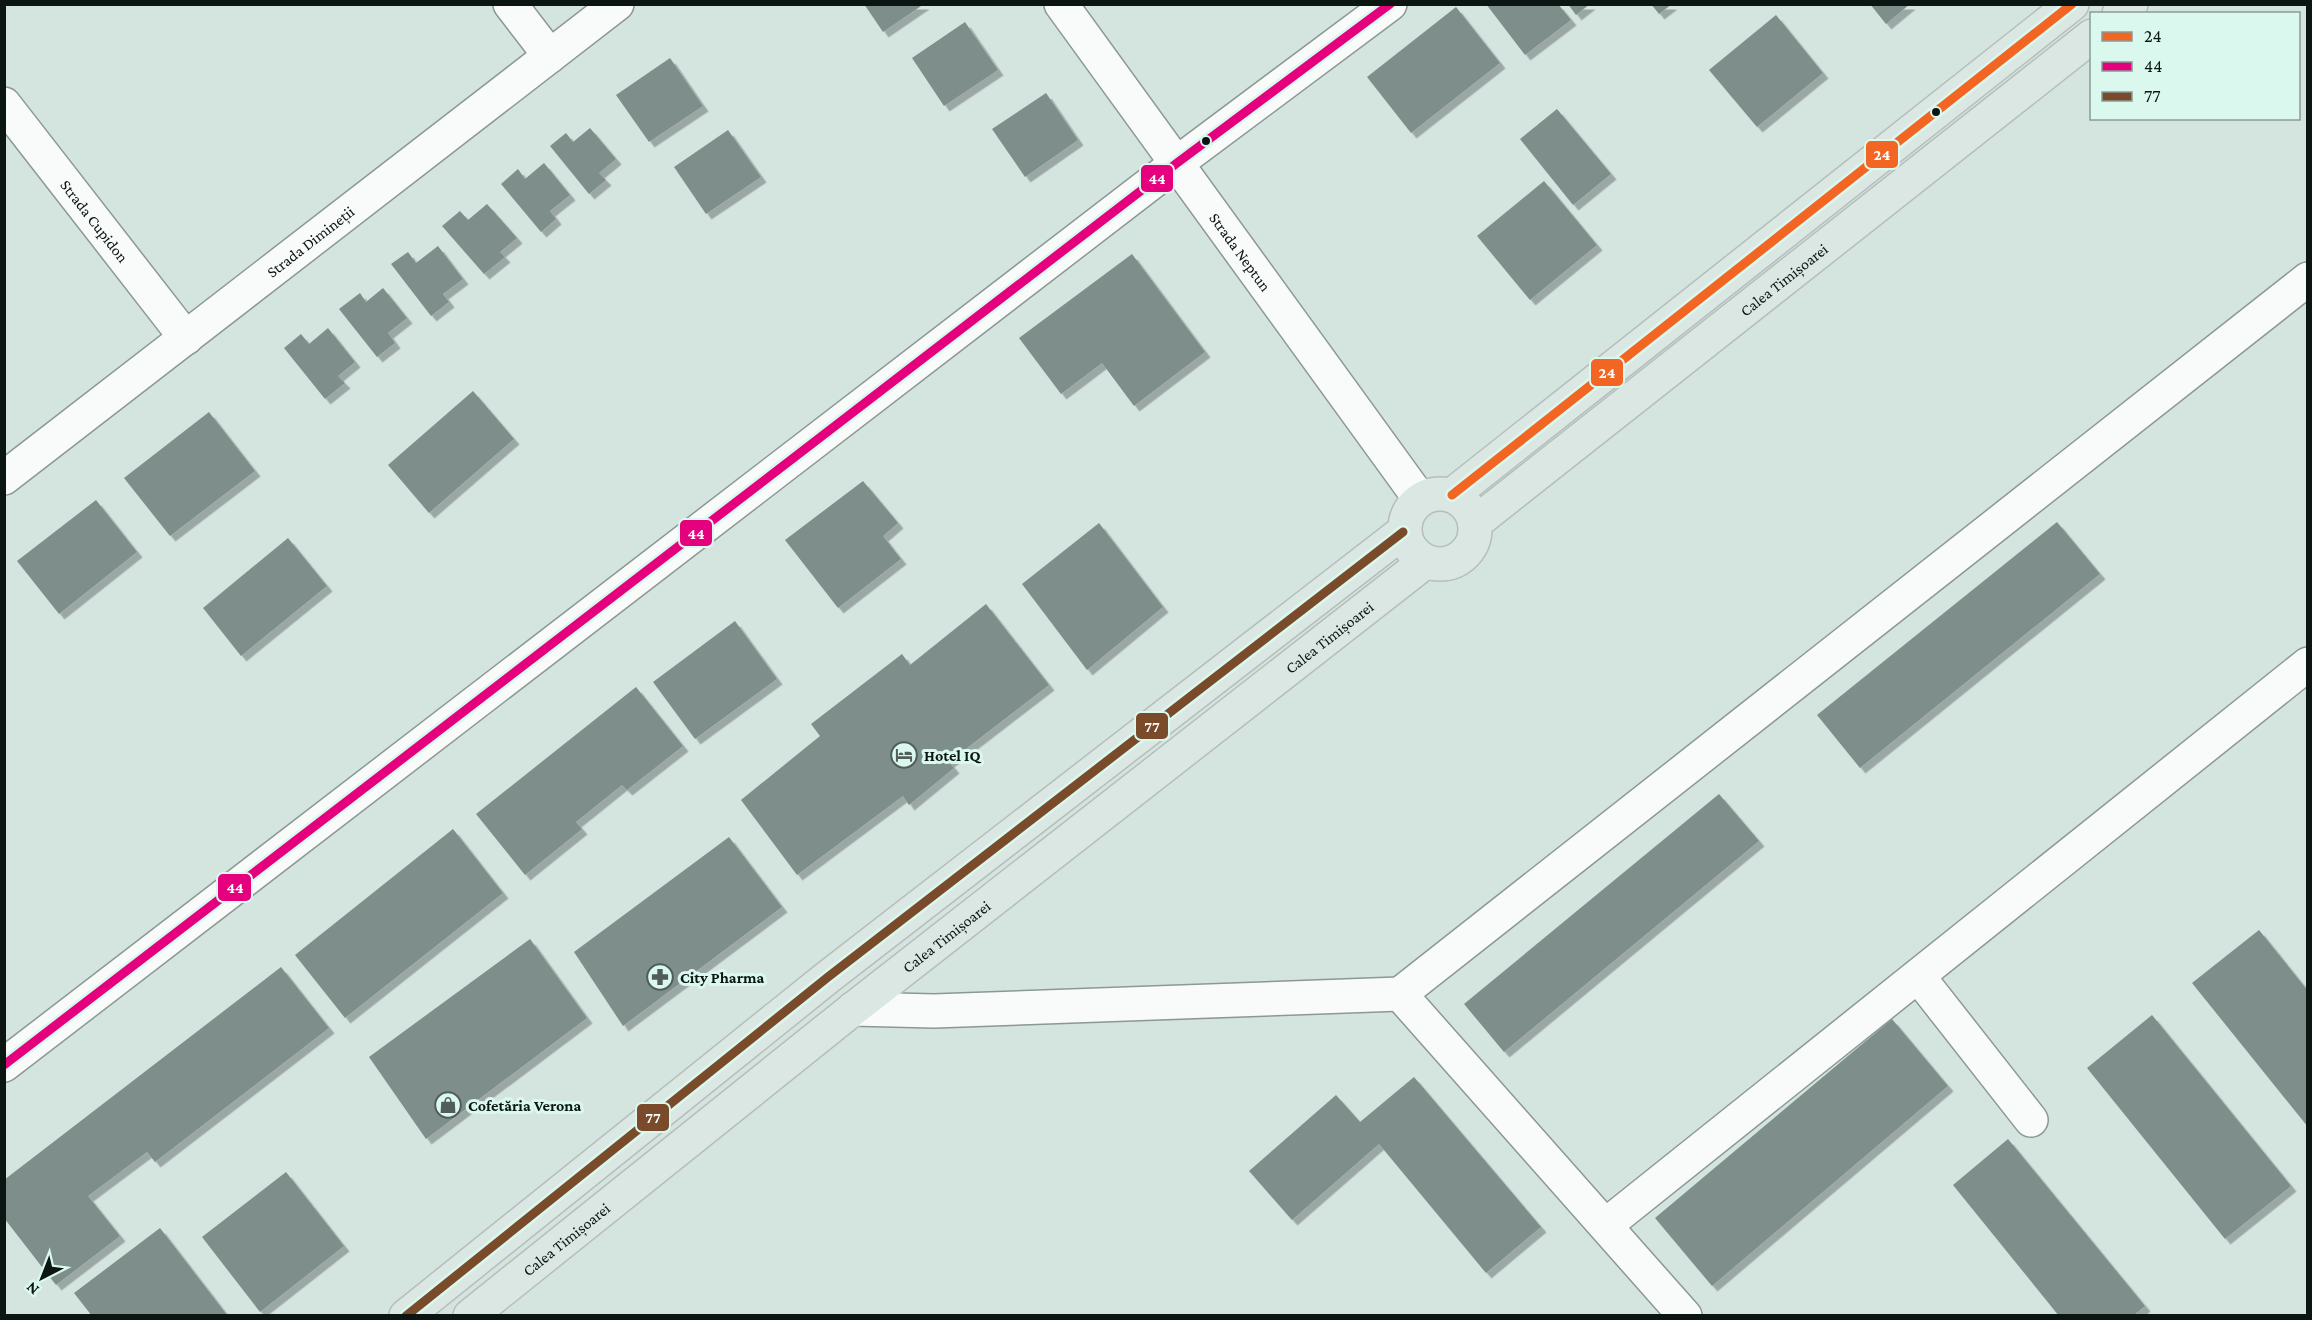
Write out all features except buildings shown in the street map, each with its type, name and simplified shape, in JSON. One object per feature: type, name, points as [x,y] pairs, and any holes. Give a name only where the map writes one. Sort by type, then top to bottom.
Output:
[{"type":"main road","points":[[1452,495],[2072,4]]},
{"type":"main road","name":"Calea Timișoarei","points":[[1475,523],[2090,37]]},
{"type":"main road","points":[[1436,493],[1452,495],[1468,506],[1475,523],[1473,542],[1462,557],[1444,565],[1425,562],[1410,550],[1403,532],[1407,513],[1420,499],[1436,493]]},
{"type":"main road","points":[[406,1316],[828,977],[1403,532]]},
{"type":"main road","name":"Calea Timișoarei","points":[[470,1316],[853,1008],[1425,562]]},
{"type":"street","points":[[510,4],[550,56]]},
{"type":"street","name":"Strada Dimineții","points":[[4,478],[617,4]]},
{"type":"street","name":"Strada Neptun","points":[[1061,4],[1420,499]]},
{"type":"street","points":[[4,1065],[1177,164],[1390,4]]},
{"type":"street","name":"Strada Cupidon","points":[[4,104],[186,338]]},
{"type":"street","points":[[853,1008],[946,1011],[1400,994],[2307,279]]},
{"type":"street","points":[[1606,1225],[2307,664]]},
{"type":"street","points":[[1917,976],[2031,1120]]},
{"type":"street","points":[[1400,994],[1685,1316]]},
{"type":"transit line","name":"44","points":[[4,1065],[1177,163],[1390,4]]},
{"type":"transit line","name":"24","points":[[1452,495],[2072,4]]},
{"type":"transit line","name":"77","points":[[406,1316],[828,977],[1403,532]]},
{"type":"place","name":"Hotel IQ","points":[[904,755]]},
{"type":"place","name":"City Pharma","points":[[660,977]]},
{"type":"place","name":"Cofetăria Verona","points":[[448,1105]]}]
